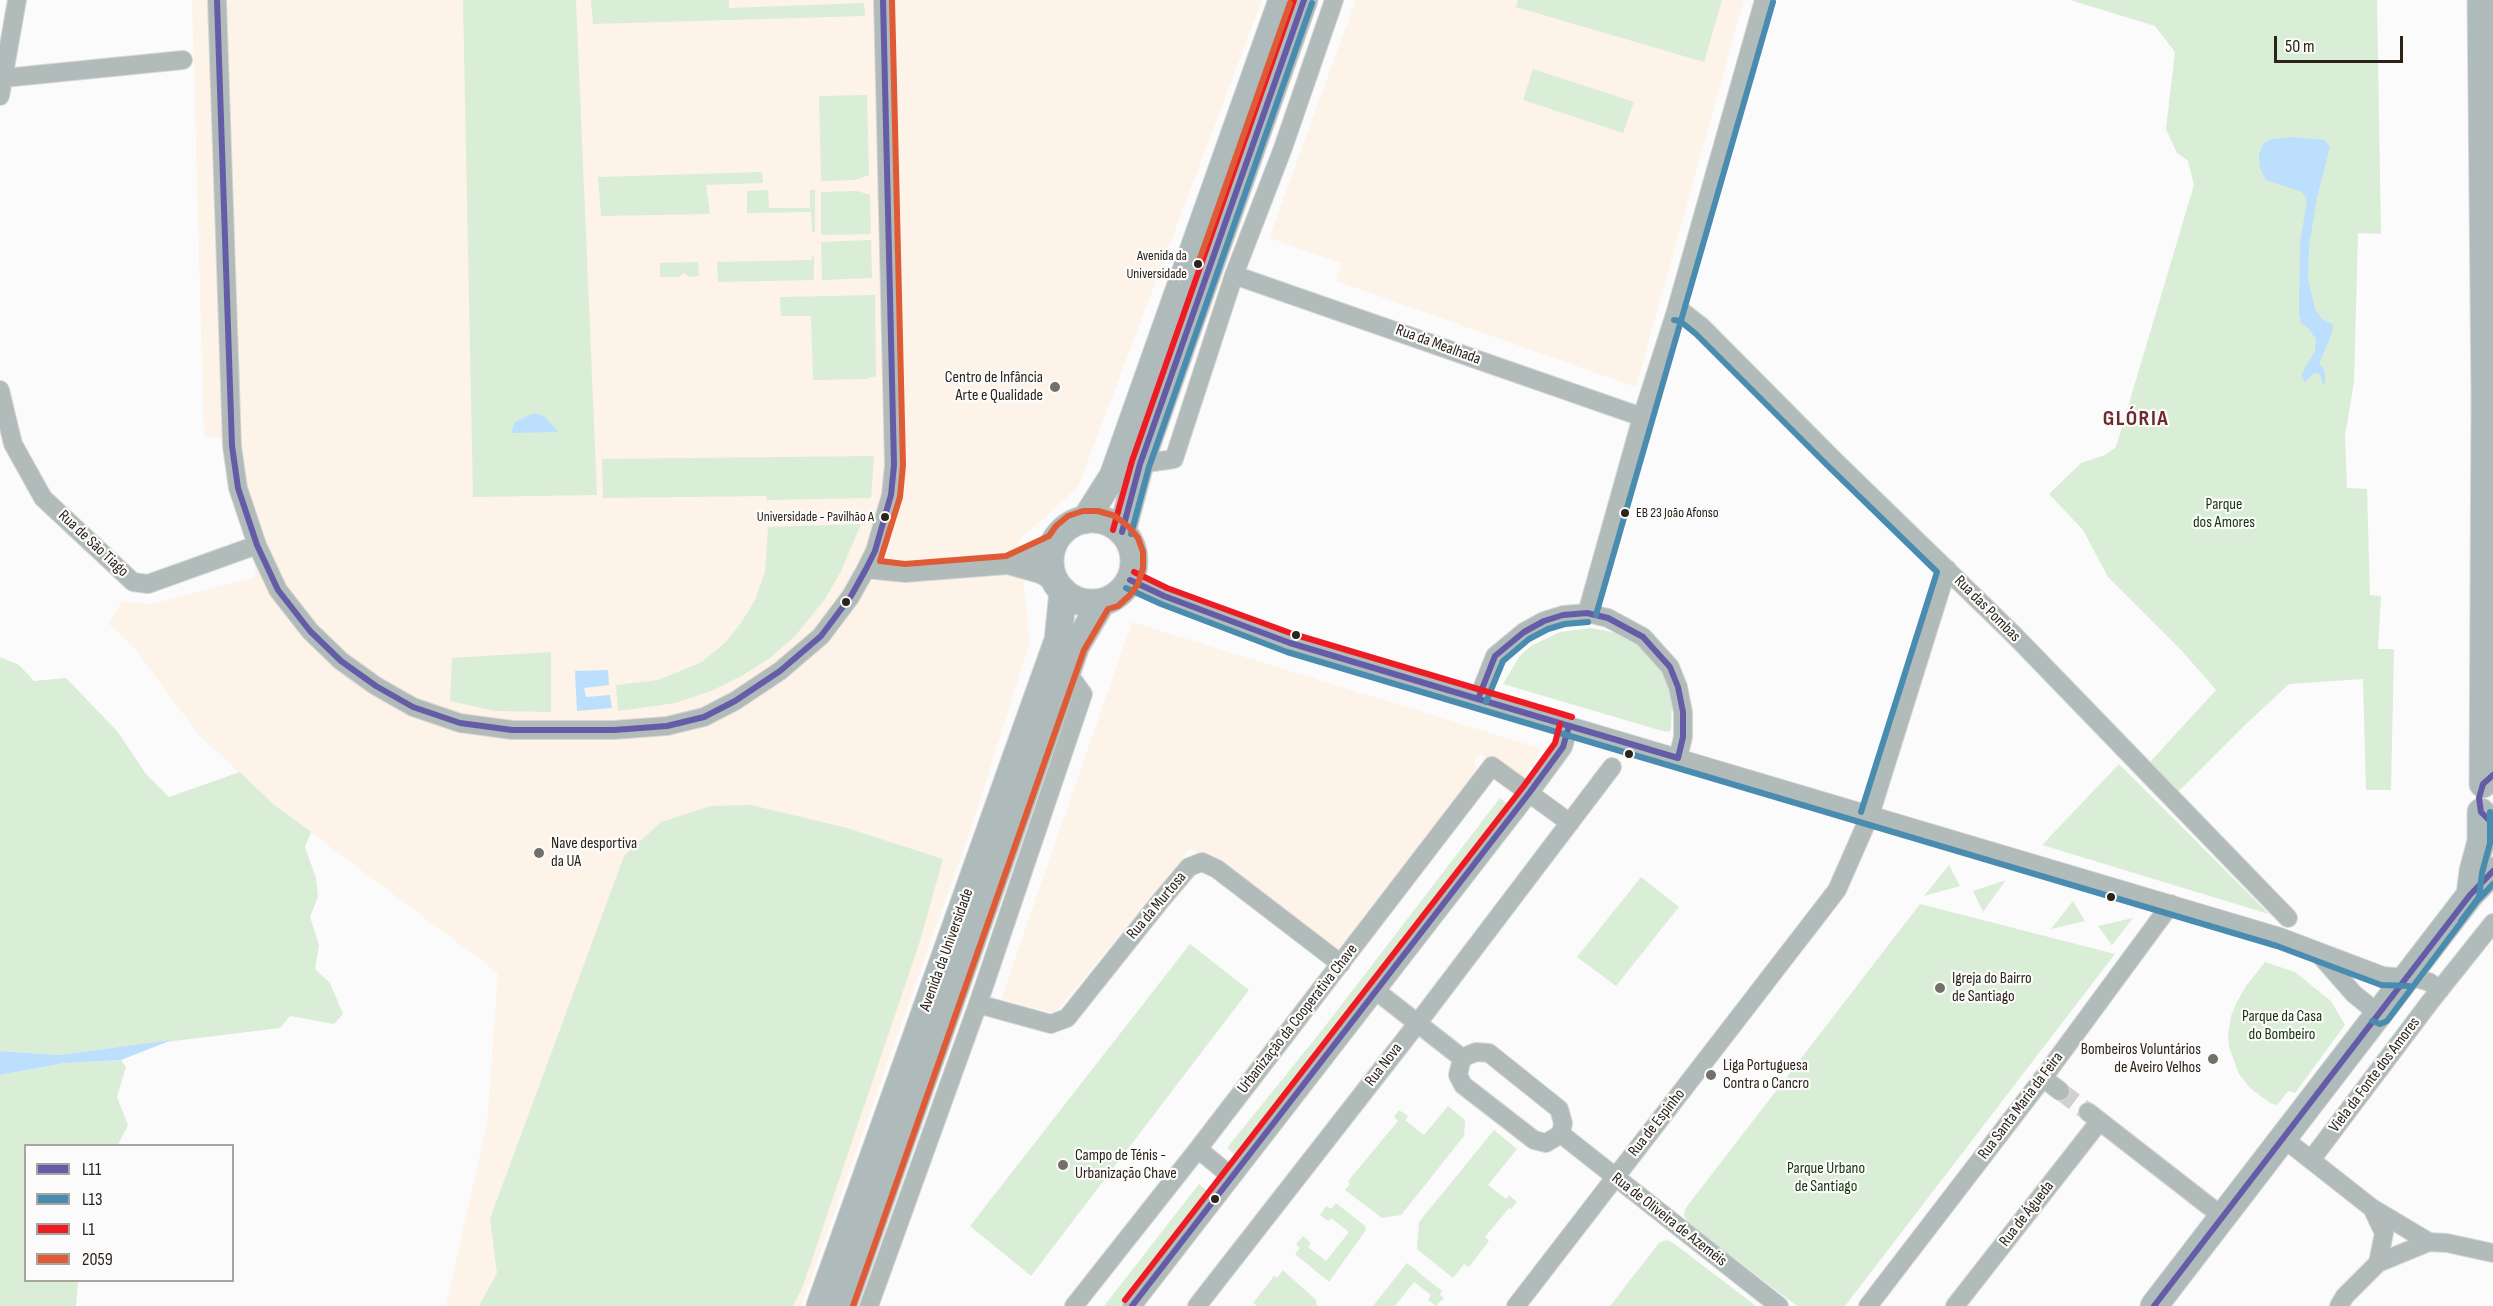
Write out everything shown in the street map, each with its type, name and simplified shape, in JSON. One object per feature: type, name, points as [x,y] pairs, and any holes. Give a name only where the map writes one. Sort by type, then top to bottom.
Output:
[{"type":"main road","points":[[1085,520],[1113,476],[1282,0]]},
{"type":"main road","points":[[1122,532],[1140,464],[1304,0]]},
{"type":"main road","points":[[2470,895],[2473,871],[2487,818],[2479,798],[2488,780],[2489,735],[2489,399],[2481,0]]},
{"type":"main road","points":[[1085,520],[1105,522],[1122,532],[1130,543],[1134,555],[1134,568],[1130,580],[1113,598],[1088,603],[1075,599],[1060,587],[1051,564],[1055,543],[1062,532],[1072,524],[1085,520]]},
{"type":"main road","name":"Avenida da Universidade","points":[[820,1306],[1058,640],[1060,587]]},
{"type":"main road","name":"Avenida da Universidade","points":[[843,1306],[1076,646],[1102,602]]},
{"type":"main road","points":[[2154,1306],[2470,895],[2493,871]]},
{"type":"street","points":[[17,0],[2,87],[183,60]]},
{"type":"street","points":[[217,0],[232,446],[238,488],[257,544],[278,590],[310,631],[341,661],[376,686],[413,707],[460,723],[512,730],[614,730],[667,726],[704,717],[735,701],[780,671],[821,636],[851,596],[866,569],[875,551],[891,495],[894,465],[883,0]]},
{"type":"street","points":[[1140,464],[1174,459],[1234,275],[1283,148],[1334,0]]},
{"type":"street","points":[[1587,613],[1642,417],[1738,111],[1764,0]]},
{"type":"street","name":"Rua da Mealhada","points":[[1234,275],[1642,417]]},
{"type":"street","name":"Rua das Pombas","points":[[1676,311],[1684,313],[1702,327],[1835,461],[2014,634],[2146,774],[2288,918]]},
{"type":"street","name":"Rua de São Tiago","points":[[0,390],[13,444],[43,498],[133,582],[148,584],[257,544]]},
{"type":"street","points":[[866,569],[905,573],[1008,565],[1037,554],[1055,543]]},
{"type":"street","points":[[1008,565],[1040,574],[1060,587]]},
{"type":"street","name":"Rua de Espinho","points":[[1516,1306],[1837,890],[1870,815],[1947,569]]},
{"type":"street","points":[[1130,580],[1164,596],[1290,643],[2171,904],[2280,937],[2383,976],[2409,977],[2429,982],[2440,990]]},
{"type":"street","points":[[1478,699],[1495,656],[1524,632],[1544,621],[1563,615],[1587,613],[1608,618],[1643,637],[1670,667],[1678,687],[1683,712],[1683,737],[1678,758]]},
{"type":"street","points":[[869,1306],[978,1004],[1083,694],[1067,672]]},
{"type":"street","points":[[1132,1306],[1530,792],[1563,747],[1569,726]]},
{"type":"street","name":"Urbanização da Cooperativa Chave","points":[[1074,1306],[1198,1149],[1492,766],[1530,792]]},
{"type":"street","name":"Rua Nova","points":[[1197,1306],[1417,1024],[1612,767]]},
{"type":"street","points":[[1530,792],[1570,823]]},
{"type":"street","name":"Rua da Murtosa","points":[[978,1004],[1051,1024],[1067,1018],[1189,867],[1202,862],[1217,869],[1341,964]]},
{"type":"street","name":"Rua Santa Maria da Feira","points":[[1868,1306],[2043,1078],[2171,904]]},
{"type":"street","name":"Viela da Fonte dos Amores","points":[[2311,1160],[2493,923]]},
{"type":"street","points":[[2316,952],[2354,994],[2380,1015]]},
{"type":"street","points":[[1375,990],[1462,1058]]},
{"type":"street","points":[[1476,1052],[1489,1053],[1559,1110],[1563,1123],[1561,1134],[1546,1143],[1533,1140],[1463,1085],[1458,1075],[1462,1058],[1476,1052]]},
{"type":"street","points":[[2043,1078],[2060,1091]]},
{"type":"street","name":"Rua de Águeda","points":[[1955,1306],[2093,1117],[2223,1217]]},
{"type":"street","name":"Rua de Oliveira de Azeméis","points":[[1561,1134],[1779,1306]]},
{"type":"street","points":[[2283,1138],[2372,1208],[2429,1242]]},
{"type":"street","points":[[1198,1149],[1232,1177]]},
{"type":"street","points":[[2372,1208],[2385,1233],[2378,1263]]},
{"type":"street","points":[[2339,1306],[2345,1296],[2378,1263],[2429,1242],[2447,1243],[2493,1253]]},
{"type":"shaded area","points":[[192,0],[1262,0],[1078,487],[1019,540],[1030,642],[971,828],[801,1306],[446,1306],[487,1123],[498,973],[273,804],[198,734],[133,646],[109,624],[122,601],[151,604],[254,577],[257,544],[224,437],[204,437]]},
{"type":"shaded area","points":[[1356,0],[1744,0],[1636,387],[1336,281],[1341,263],[1269,238]]},
{"type":"shaded area","points":[[1132,622],[1542,749],[1522,781],[1480,754],[1474,761],[1477,769],[1334,955],[1191,848],[1055,1013],[1001,999]]},
{"type":"green space","points":[[463,0],[576,0],[597,495],[473,497]]},
{"type":"green space","points":[[591,0],[729,0],[729,8],[864,3],[865,16],[593,24]]},
{"type":"green space","points":[[1518,0],[1722,0],[1704,62],[1516,7]]},
{"type":"green space","name":"Parque dos Amores","points":[[2070,0],[2377,0],[2381,234],[2358,233],[2354,382],[2345,436],[2347,488],[2367,489],[2370,595],[2381,596],[2378,649],[2394,649],[2391,790],[2366,790],[2363,679],[2289,684],[2178,792],[2150,762],[2216,690],[2182,651],[2108,577],[2083,530],[2049,494],[2081,463],[2105,455],[2116,447],[2194,185],[2188,161],[2177,153],[2166,129],[2175,52],[2155,26]]},
{"type":"green space","points":[[1533,69],[1634,102],[1623,133],[1523,100]]},
{"type":"green space","points":[[867,95],[869,175],[855,180],[821,181],[819,96]]},
{"type":"green space","points":[[762,172],[763,183],[706,185],[710,214],[601,216],[598,177]]},
{"type":"green space","points":[[768,190],[769,208],[810,208],[810,190],[815,190],[815,232],[812,232],[811,212],[747,213],[747,191]]},
{"type":"green space","points":[[857,191],[870,195],[871,234],[821,235],[821,192]]},
{"type":"green space","points":[[871,240],[872,278],[822,280],[821,242]]},
{"type":"green space","points":[[812,256],[814,257],[814,280],[718,282],[717,262],[812,260]]},
{"type":"green space","points":[[698,262],[699,276],[690,277],[684,273],[679,277],[660,277],[660,263]]},
{"type":"green space","points":[[875,295],[876,376],[866,379],[813,380],[811,316],[781,316],[780,297]]},
{"type":"green space","points":[[874,456],[871,498],[767,500],[766,496],[603,498],[602,459]]},
{"type":"green space","points":[[861,524],[841,571],[825,599],[796,635],[770,658],[711,691],[676,703],[618,711],[616,685],[658,680],[702,662],[726,642],[755,600],[765,572],[768,527]]},
{"type":"green space","points":[[1591,628],[1622,634],[1634,641],[1660,668],[1667,682],[1672,702],[1671,730],[1668,732],[1659,730],[1503,684],[1519,657],[1531,646],[1560,632]]},
{"type":"green space","points":[[551,652],[551,712],[495,711],[450,701],[452,658]]},
{"type":"green space","points":[[0,657],[19,665],[34,681],[66,678],[117,731],[146,774],[169,797],[240,772],[273,804],[311,832],[305,847],[316,878],[318,897],[310,917],[319,945],[315,969],[330,983],[343,1014],[334,1024],[290,1016],[280,1028],[60,1055],[0,1051]]},
{"type":"green space","points":[[2119,764],[2269,914],[2042,845]]},
{"type":"green space","points":[[1500,798],[1511,806],[1239,1158],[1227,1148],[1326,1025]]},
{"type":"green space","points":[[751,805],[847,828],[943,859],[919,944],[804,1283],[793,1306],[479,1306],[497,1273],[490,1219],[624,856],[661,822],[711,806]]},
{"type":"green space","points":[[1949,865],[1960,886],[1924,896]]},
{"type":"green space","points":[[1641,877],[1679,907],[1616,986],[1577,957]]},
{"type":"green space","points":[[2006,880],[1983,912],[1973,891]]},
{"type":"green space","points":[[2073,901],[2085,921],[2051,929]]},
{"type":"green space","name":"Parque Urbano de Santiago","points":[[1920,904],[2115,954],[1845,1306],[1797,1306],[1688,1223],[1684,1215],[1685,1209]]},
{"type":"green space","points":[[2133,918],[2112,945],[2098,926]]},
{"type":"green space","points":[[1190,944],[1249,990],[1031,1276],[970,1226]]},
{"type":"green space","name":"Parque da Casa do Bombeiro","points":[[2265,962],[2295,972],[2331,1001],[2345,1025],[2295,1093],[2288,1091],[2277,1105],[2270,1103],[2250,1088],[2239,1074],[2229,1047],[2231,1016],[2246,986]]},
{"type":"green space","points":[[121,1060],[126,1067],[117,1097],[128,1125],[118,1144],[24,1144],[24,1282],[78,1282],[76,1306],[0,1306],[0,1075],[65,1063]]},
{"type":"green space","points":[[1448,1106],[1465,1120],[1464,1136],[1401,1215],[1382,1218],[1345,1190],[1350,1184],[1348,1181],[1398,1121],[1394,1117],[1399,1110],[1408,1116],[1405,1120],[1424,1135]]},
{"type":"green space","points":[[1494,1130],[1517,1149],[1488,1185],[1506,1199],[1509,1195],[1517,1202],[1511,1209],[1509,1208],[1485,1237],[1489,1241],[1469,1267],[1464,1264],[1453,1278],[1417,1249],[1419,1222]]},
{"type":"green space","points":[[1199,1184],[1211,1194],[1123,1306],[1104,1306]]},
{"type":"green space","points":[[1336,1203],[1365,1226],[1366,1230],[1329,1282],[1295,1254],[1300,1248],[1296,1244],[1303,1236],[1311,1243],[1308,1247],[1326,1261],[1349,1232],[1331,1218],[1328,1221],[1320,1215],[1326,1206],[1331,1209]]},
{"type":"green space","points":[[1666,1240],[1672,1242],[1756,1306],[1610,1306],[1659,1243]]},
{"type":"green space","points":[[1407,1263],[1442,1291],[1440,1295],[1444,1298],[1436,1306],[1428,1300],[1431,1295],[1414,1282],[1395,1306],[1373,1306]]},
{"type":"green space","points":[[1283,1270],[1316,1300],[1317,1306],[1257,1306],[1253,1303],[1274,1276],[1277,1278]]},
{"type":"water","points":[[2293,137],[2325,140],[2330,147],[2317,198],[2309,246],[2308,278],[2315,309],[2321,318],[2333,325],[2331,336],[2319,363],[2325,371],[2325,384],[2323,385],[2320,374],[2314,373],[2305,382],[2301,375],[2315,351],[2316,339],[2301,323],[2299,314],[2300,244],[2307,200],[2302,192],[2266,180],[2260,168],[2259,155],[2263,144],[2272,139]]},
{"type":"water","points":[[534,413],[544,416],[558,432],[511,433],[515,422]]},
{"type":"water","points":[[608,670],[609,685],[584,688],[586,697],[610,695],[612,708],[577,711],[575,671]]},
{"type":"water","points":[[172,1040],[121,1060],[65,1063],[0,1075],[0,1051],[60,1055]]},
{"type":"tunnel","points":[[2060,1091],[2088,1112]]},
{"type":"transit line","name":"L11","points":[[217,0],[232,446],[238,488],[257,545],[278,590],[310,631],[341,661],[376,686],[413,707],[460,723],[512,730],[614,730],[667,726],[704,717],[735,701],[780,671],[821,636],[851,596],[866,569],[875,551],[891,495],[894,465],[883,0]]},
{"type":"transit line","name":"2059","points":[[853,1306],[1084,650],[1108,609],[1118,606],[1138,584],[1143,568],[1143,552],[1138,538],[1115,516],[1098,511],[1083,511],[1068,516],[1056,526],[1049,536],[1006,556],[905,564],[880,561],[900,497],[903,465],[892,0]]},
{"type":"transit line","name":"L1","points":[[1113,530],[1132,461],[1294,0]]},
{"type":"transit line","name":"L11","points":[[1122,532],[1140,464],[1304,0]]},
{"type":"transit line","name":"L13","points":[[1596,615],[1773,2]]},
{"type":"transit line","name":"2059","points":[[1198,264],[1290,3]]},
{"type":"transit line","name":"L13","points":[[1131,534],[1149,467],[1312,3]]},
{"type":"transit line","name":"L13","points":[[1674,320],[1680,321],[1696,334],[1937,572],[1861,812]]},
{"type":"transit line","name":"L1","points":[[1134,572],[1167,588],[1293,634],[1572,717]]},
{"type":"transit line","name":"L11","points":[[1130,580],[1164,596],[1290,643],[1478,699]]},
{"type":"transit line","name":"L13","points":[[1126,588],[1161,604],[1287,652],[2277,946],[2381,985],[2409,986]]},
{"type":"transit line","name":"L11","points":[[1587,613],[1608,618],[1643,637],[1670,667],[1678,687],[1683,712],[1683,737],[1678,758],[1478,699],[1495,656],[1524,632],[1544,621],[1563,615],[1587,613]]},
{"type":"transit line","name":"L13","points":[[1486,702],[1503,661],[1529,639],[1548,629],[1565,624],[1588,622]]},
{"type":"transit line","name":"L1","points":[[1125,1300],[1523,787],[1555,743],[1560,724]]},
{"type":"transit line","name":"L11","points":[[1132,1306],[1530,792],[1563,747],[1569,726]]},
{"type":"transit line","name":"L11","points":[[2493,775],[2483,784],[2479,798],[2481,812],[2493,824]]},
{"type":"transit line","name":"L13","points":[[2461,921],[2479,897],[2482,873],[2490,843],[2490,812]]},
{"type":"transit line","name":"L11","points":[[2154,1306],[2470,895],[2493,871]]},
{"type":"transit line","name":"L13","points":[[2372,1021],[2380,1024],[2387,1021],[2477,901],[2493,884]]},
{"type":"place","name":"Avenida da Universidade","points":[[1198,264]]},
{"type":"place","name":"Centro de Infância Arte e Qualidade","points":[[1055,387]]},
{"type":"place","name":"EB 23 João Afonso","points":[[1625,513]]},
{"type":"place","name":"Universidade - Pavilhão A","points":[[885,517]]},
{"type":"place","name":"Nave desportiva da UA","points":[[539,853]]},
{"type":"place","name":"Igreja do Bairro de Santiago","points":[[1940,988]]},
{"type":"place","name":"Bombeiros Voluntários de Aveiro Velhos","points":[[2213,1059]]},
{"type":"place","name":"Liga Portuguesa Contra o Cancro","points":[[1711,1075]]},
{"type":"place","name":"Campo de Ténis - Urbanização Chave","points":[[1063,1165]]},
{"type":"district","name":"GLÓRIA","points":[[2136,419]]}]
